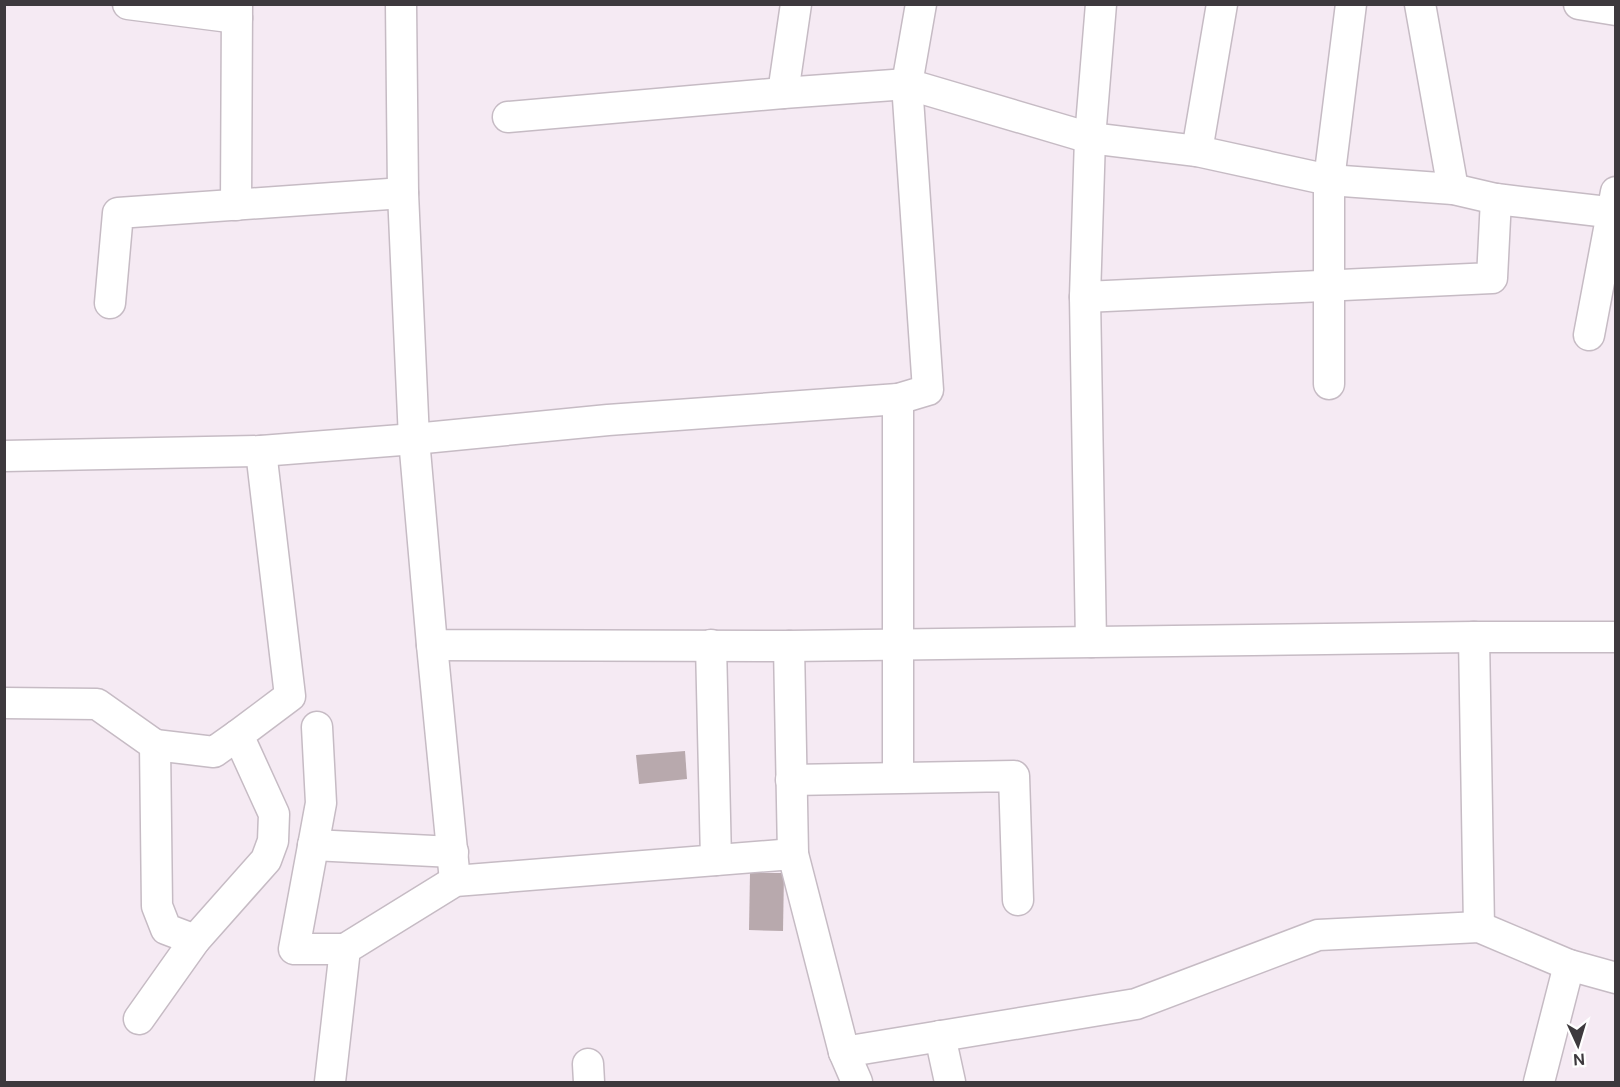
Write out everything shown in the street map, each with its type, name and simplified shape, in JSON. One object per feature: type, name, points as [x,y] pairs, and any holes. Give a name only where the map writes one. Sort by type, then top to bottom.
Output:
[{"type":"street","points":[[128,4],[237,11],[236,205]]},
{"type":"street","points":[[401,4],[403,193],[414,439],[454,867]]},
{"type":"street","points":[[783,93],[796,4]]},
{"type":"street","points":[[4,456],[261,451],[608,420],[898,399],[928,390],[907,84],[921,4]]},
{"type":"street","points":[[1091,642],[1085,297],[1090,138],[1101,4]]},
{"type":"street","points":[[1197,151],[1222,4]]},
{"type":"street","points":[[1329,384],[1329,180],[1351,4]]},
{"type":"street","points":[[1419,4],[1453,189]]},
{"type":"street","points":[[1579,4],[1616,10]]},
{"type":"street","points":[[508,117],[907,84],[1090,138],[1197,151],[1329,180],[1453,189],[1496,199],[1614,206],[1589,335]]},
{"type":"street","points":[[110,303],[118,213],[403,193]]},
{"type":"street","points":[[1085,297],[1492,278],[1496,199]]},
{"type":"street","points":[[898,399],[898,777]]},
{"type":"street","points":[[4,703],[97,704],[155,745],[214,752],[290,696],[261,451]]},
{"type":"street","points":[[1474,637],[1479,927]]},
{"type":"street","points":[[432,645],[789,646],[1616,637]]},
{"type":"street","points":[[711,645],[716,860]]},
{"type":"street","points":[[789,646],[793,854],[844,1052],[856,1083]]},
{"type":"street","points":[[317,727],[321,803],[294,949],[345,949],[454,867]]},
{"type":"street","points":[[139,1019],[195,940],[266,860],[273,841],[273,814],[238,735]]},
{"type":"street","points":[[155,745],[157,906],[166,929],[195,940]]},
{"type":"street","points":[[791,780],[1014,776],[1018,900]]},
{"type":"street","points":[[313,845],[454,867],[716,860],[793,854]]},
{"type":"street","points":[[844,1052],[1136,1004],[1318,935],[1479,927],[1569,965],[1616,978]]},
{"type":"street","points":[[330,1083],[345,949]]},
{"type":"street","points":[[1539,1083],[1569,965]]},
{"type":"street","points":[[940,1036],[950,1083]]},
{"type":"building","points":[[685,751],[687,779],[639,784],[636,755]]},
{"type":"building","points":[[750,873],[784,873],[783,931],[749,930]]}]
